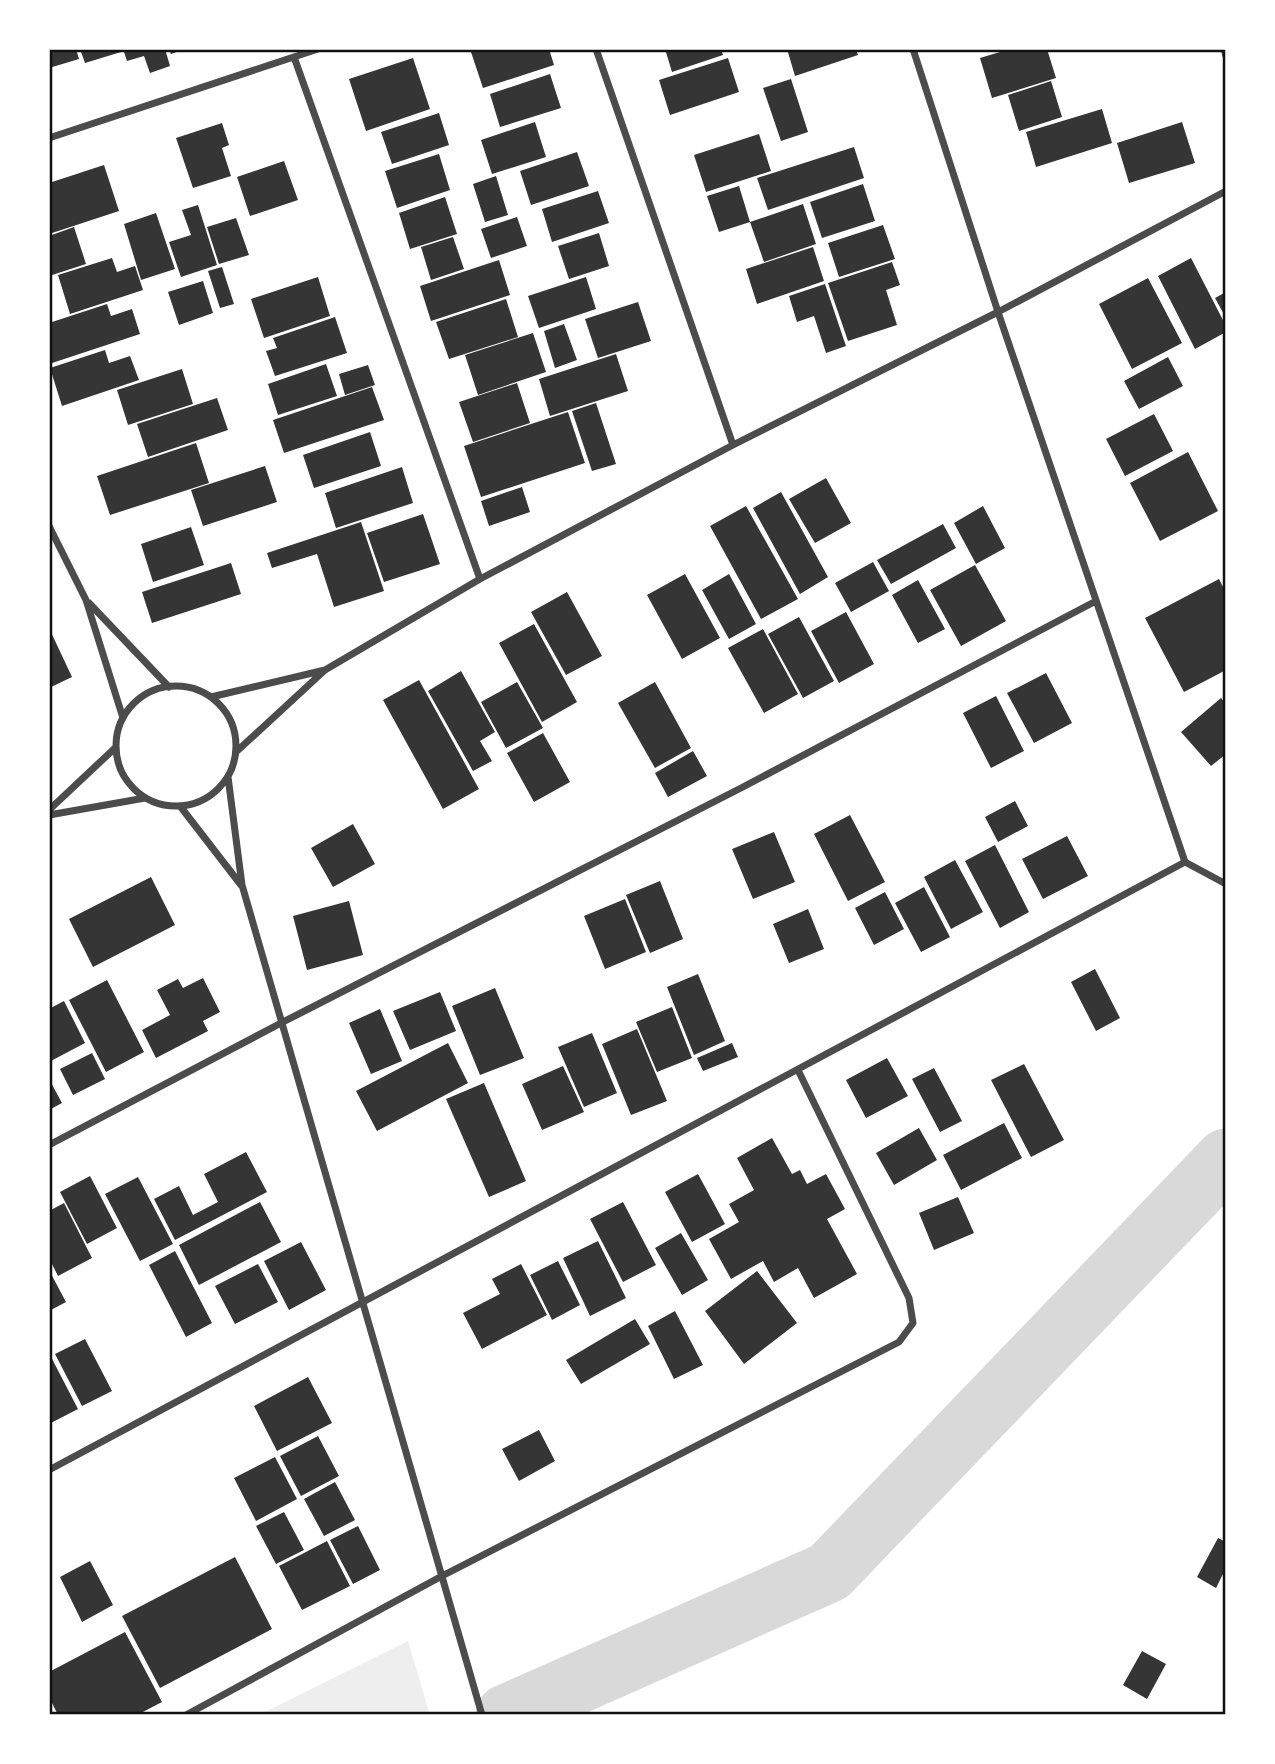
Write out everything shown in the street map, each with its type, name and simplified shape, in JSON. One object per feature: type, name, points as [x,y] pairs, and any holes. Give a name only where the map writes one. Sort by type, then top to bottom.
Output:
[{"type":"street","points":[[49,138],[318,49]]},
{"type":"street","points":[[596,49],[733,445]]},
{"type":"street","points":[[913,49],[998,312],[1185,862],[1226,884]]},
{"type":"street","points":[[1224,49],[1226,56]]},
{"type":"street","points":[[294,57],[480,579]]},
{"type":"street","points":[[236,752],[326,670],[480,579],[733,445],[998,312],[1226,191]]},
{"type":"street","points":[[49,526],[86,600],[123,718]]},
{"type":"street","points":[[86,600],[169,687]]},
{"type":"street","points":[[49,1145],[753,782],[1096,601]]},
{"type":"street","points":[[211,697],[326,670]]},
{"type":"street","points":[[169,687],[191,688],[211,697],[223,708],[230,722],[236,752],[228,777],[215,792],[198,802],[167,806],[145,798],[130,785],[119,768],[116,748],[118,728],[123,718],[134,702],[150,691],[169,687]]},
{"type":"street","points":[[49,813],[116,748]]},
{"type":"street","points":[[228,777],[242,885],[482,1715]]},
{"type":"street","points":[[49,813],[145,798]]},
{"type":"street","points":[[180,806],[242,885]]},
{"type":"street","points":[[49,1470],[1185,862]]},
{"type":"street","points":[[186,1715],[442,1576],[899,1342],[913,1323],[909,1298],[798,1070]]},
{"type":"shaded area","points":[[408,1641],[430,1715],[259,1715]]},
{"type":"building","points":[[49,49],[76,49],[79,59],[49,68]]},
{"type":"building","points":[[80,49],[120,49],[121,52],[85,63]]},
{"type":"building","points":[[123,49],[165,49],[170,66],[150,73],[144,56],[127,61]]},
{"type":"building","points":[[169,49],[185,49],[171,54]]},
{"type":"building","points":[[470,49],[549,49],[554,65],[483,88]]},
{"type":"building","points":[[665,49],[721,49],[723,55],[672,72]]},
{"type":"building","points":[[787,49],[856,49],[858,55],[795,76]]},
{"type":"building","points":[[1010,49],[1047,49],[1056,78],[992,98],[980,58]]},
{"type":"building","points":[[413,58],[430,109],[366,131],[349,79]]},
{"type":"building","points":[[728,58],[739,92],[670,115],[659,80]]},
{"type":"building","points":[[550,74],[561,108],[500,127],[490,94]]},
{"type":"building","points":[[791,79],[808,132],[781,141],[763,88]]},
{"type":"building","points":[[1051,81],[1062,117],[1019,131],[1008,95]]},
{"type":"building","points":[[1102,109],[1112,143],[1036,167],[1026,132]]},
{"type":"building","points":[[439,113],[449,145],[392,164],[381,132]]},
{"type":"building","points":[[535,122],[546,157],[492,174],[481,140]]},
{"type":"building","points":[[1182,122],[1195,163],[1129,183],[1117,143]]},
{"type":"building","points":[[222,123],[229,145],[222,148],[231,176],[193,188],[176,138]]},
{"type":"building","points":[[759,134],[771,171],[706,192],[694,155]]},
{"type":"building","points":[[854,147],[864,178],[768,210],[757,178]]},
{"type":"building","points":[[577,152],[589,186],[531,205],[520,171]]},
{"type":"building","points":[[439,154],[450,190],[397,208],[385,171]]},
{"type":"building","points":[[284,161],[298,200],[250,216],[237,177]]},
{"type":"building","points":[[104,165],[119,211],[49,234],[49,183]]},
{"type":"building","points":[[496,176],[508,215],[485,222],[473,184]]},
{"type":"building","points":[[863,184],[875,221],[822,238],[810,202]]},
{"type":"building","points":[[739,186],[750,222],[719,232],[707,196]]},
{"type":"building","points":[[598,191],[609,223],[552,242],[542,209]]},
{"type":"building","points":[[445,197],[457,234],[410,249],[399,213]]},
{"type":"building","points":[[803,204],[816,244],[764,262],[750,222]]},
{"type":"building","points":[[198,205],[217,265],[181,277],[169,242],[191,235],[182,210]]},
{"type":"building","points":[[156,213],[175,269],[141,280],[124,224]]},
{"type":"building","points":[[517,217],[527,246],[491,258],[481,229]]},
{"type":"building","points":[[236,218],[249,255],[219,264],[207,227]]},
{"type":"building","points":[[883,225],[895,259],[839,277],[828,243]]},
{"type":"building","points":[[74,227],[86,264],[49,276],[49,236]]},
{"type":"building","points":[[599,233],[609,266],[569,279],[558,246]]},
{"type":"building","points":[[453,237],[464,269],[431,280],[421,247]]},
{"type":"building","points":[[813,247],[824,281],[757,304],[746,269]]},
{"type":"building","points":[[112,258],[117,272],[135,266],[143,290],[70,314],[58,275]]},
{"type":"building","points":[[1191,258],[1226,326],[1226,332],[1195,349],[1158,276]]},
{"type":"building","points":[[499,260],[510,295],[431,321],[420,286]]},
{"type":"building","points":[[892,262],[900,285],[886,290],[897,325],[848,341],[828,283]]},
{"type":"building","points":[[222,267],[234,304],[220,308],[208,271]]},
{"type":"building","points":[[318,277],[330,316],[264,338],[251,299]]},
{"type":"building","points":[[586,277],[596,309],[539,328],[528,296]]},
{"type":"building","points":[[1148,278],[1182,343],[1132,369],[1099,304]]},
{"type":"building","points":[[203,281],[213,313],[179,325],[168,292]]},
{"type":"building","points":[[825,284],[846,346],[826,353],[814,316],[797,322],[789,296]]},
{"type":"building","points":[[1226,292],[1226,318],[1215,298]]},
{"type":"building","points":[[506,299],[518,337],[449,359],[436,322]]},
{"type":"building","points":[[638,302],[651,341],[598,358],[585,319]]},
{"type":"building","points":[[107,304],[111,316],[132,309],[140,334],[49,364],[49,323]]},
{"type":"building","points":[[335,317],[347,353],[275,376],[266,351],[277,348],[273,338]]},
{"type":"building","points":[[564,324],[577,360],[555,368],[544,331]]},
{"type":"building","points":[[533,333],[546,372],[478,395],[465,355]]},
{"type":"building","points":[[105,350],[109,363],[130,356],[139,380],[62,406],[50,368]]},
{"type":"building","points":[[616,354],[628,391],[550,416],[539,379]]},
{"type":"building","points":[[1168,357],[1183,386],[1139,409],[1124,381]]},
{"type":"building","points":[[326,364],[337,396],[278,415],[268,384]]},
{"type":"building","points":[[368,365],[375,385],[345,395],[339,374]]},
{"type":"building","points":[[182,369],[193,404],[128,425],[117,390]]},
{"type":"building","points":[[517,383],[530,423],[473,442],[459,402]]},
{"type":"building","points":[[372,387],[384,420],[284,453],[273,420]]},
{"type":"building","points":[[217,398],[228,430],[148,457],[137,424]]},
{"type":"building","points":[[596,403],[616,464],[592,471],[572,411]]},
{"type":"building","points":[[568,412],[585,463],[481,497],[464,446]]},
{"type":"building","points":[[1154,414],[1173,451],[1125,476],[1106,439]]},
{"type":"building","points":[[370,432],[381,466],[314,488],[303,455]]},
{"type":"building","points":[[196,443],[209,483],[110,515],[97,476]]},
{"type":"building","points":[[1188,452],[1218,511],[1160,541],[1130,483]]},
{"type":"building","points":[[265,466],[277,502],[203,526],[191,490]]},
{"type":"building","points":[[402,467],[413,503],[336,528],[325,493]]},
{"type":"building","points":[[826,478],[851,523],[815,543],[789,499]]},
{"type":"building","points":[[522,487],[530,512],[489,526],[481,501]]},
{"type":"building","points":[[781,492],[828,577],[800,594],[753,508]]},
{"type":"building","points":[[746,506],[798,599],[761,619],[710,526]]},
{"type":"building","points":[[983,506],[1005,548],[976,564],[954,523]]},
{"type":"building","points":[[423,514],[440,564],[384,582],[367,533]]},
{"type":"building","points":[[361,522],[384,591],[334,607],[317,554],[272,568],[267,553]]},
{"type":"building","points":[[943,524],[956,548],[891,584],[877,560]]},
{"type":"building","points":[[191,527],[204,565],[153,582],[141,544]]},
{"type":"building","points":[[873,562],[889,591],[851,612],[835,583]]},
{"type":"building","points":[[231,563],[241,594],[152,623],[142,592]]},
{"type":"building","points":[[975,565],[1006,621],[961,646],[930,590]]},
{"type":"building","points":[[685,574],[720,638],[682,659],[647,595]]},
{"type":"building","points":[[729,574],[756,624],[729,639],[702,590]]},
{"type":"building","points":[[1219,579],[1226,593],[1226,670],[1184,692],[1145,618]]},
{"type":"building","points":[[918,580],[945,629],[918,643],[892,595]]},
{"type":"building","points":[[567,592],[602,656],[566,675],[531,612]]},
{"type":"building","points":[[846,612],[874,664],[839,683],[811,631]]},
{"type":"building","points":[[799,617],[834,681],[803,698],[768,634]]},
{"type":"building","points":[[534,624],[577,702],[542,722],[499,643]]},
{"type":"building","points":[[49,628],[72,677],[49,688]]},
{"type":"building","points":[[763,629],[798,694],[764,713],[728,648]]},
{"type":"building","points":[[461,671],[495,732],[480,741],[492,761],[473,771],[428,691]]},
{"type":"building","points":[[1046,673],[1072,723],[1034,743],[1007,693]]},
{"type":"building","points":[[419,680],[479,789],[443,809],[383,700]]},
{"type":"building","points":[[517,682],[543,728],[506,748],[481,702]]},
{"type":"building","points":[[655,682],[691,748],[655,768],[618,703]]},
{"type":"building","points":[[996,696],[1024,751],[991,768],[963,713]]},
{"type":"building","points":[[1221,698],[1226,704],[1226,754],[1211,766],[1181,732]]},
{"type":"building","points":[[543,733],[570,782],[534,802],[507,753]]},
{"type":"building","points":[[693,751],[707,776],[668,797],[655,773]]},
{"type":"building","points":[[1015,801],[1028,826],[998,842],[985,817]]},
{"type":"building","points":[[850,815],[885,882],[848,901],[814,834]]},
{"type":"building","points":[[353,824],[375,864],[333,887],[311,848]]},
{"type":"building","points":[[774,832],[795,882],[753,899],[732,849]]},
{"type":"building","points":[[1067,836],[1088,876],[1043,899],[1022,859]]},
{"type":"building","points":[[995,845],[1029,912],[1000,928],[965,861]]},
{"type":"building","points":[[955,860],[983,912],[951,929],[924,877]]},
{"type":"building","points":[[151,877],[175,925],[93,967],[69,919]]},
{"type":"building","points":[[660,881],[683,939],[650,953],[626,895]]},
{"type":"building","points":[[924,887],[950,937],[921,952],[895,903]]},
{"type":"building","points":[[885,892],[904,929],[874,945],[855,908]]},
{"type":"building","points":[[625,899],[646,952],[605,969],[584,916]]},
{"type":"building","points":[[349,901],[363,955],[307,970],[293,916]]},
{"type":"building","points":[[808,909],[824,949],[789,963],[773,924]]},
{"type":"building","points":[[1095,969],[1120,1018],[1096,1031],[1071,982]]},
{"type":"building","points":[[698,974],[725,1041],[694,1055],[667,987]]},
{"type":"building","points":[[203,978],[220,1012],[203,1021],[208,1031],[156,1058],[142,1030],[170,1015],[157,990],[178,979],[183,988]]},
{"type":"building","points":[[107,980],[144,1052],[106,1072],[69,1000]]},
{"type":"building","points":[[495,988],[524,1058],[480,1075],[452,1006]]},
{"type":"building","points":[[440,992],[456,1031],[410,1050],[393,1011]]},
{"type":"building","points":[[64,1001],[85,1043],[49,1062],[49,1009]]},
{"type":"building","points":[[672,1007],[692,1058],[657,1072],[636,1022]]},
{"type":"building","points":[[380,1009],[402,1061],[371,1074],[349,1023]]},
{"type":"building","points":[[637,1029],[667,1101],[631,1115],[602,1044]]},
{"type":"building","points":[[592,1033],[617,1093],[584,1107],[558,1047]]},
{"type":"building","points":[[448,1043],[468,1083],[377,1131],[356,1091]]},
{"type":"building","points":[[732,1043],[738,1057],[703,1071],[697,1058]]},
{"type":"building","points":[[92,1053],[105,1079],[73,1095],[60,1069]]},
{"type":"building","points":[[887,1058],[908,1096],[866,1118],[846,1080]]},
{"type":"building","points":[[1024,1064],[1064,1140],[1031,1157],[991,1080]]},
{"type":"building","points":[[563,1066],[584,1112],[542,1130],[522,1084]]},
{"type":"building","points":[[934,1068],[962,1121],[940,1132],[912,1079]]},
{"type":"building","points":[[49,1079],[62,1103],[49,1110]]},
{"type":"building","points":[[484,1083],[526,1181],[489,1197],[446,1099]]},
{"type":"building","points":[[1004,1123],[1022,1158],[961,1190],[943,1155]]},
{"type":"building","points":[[919,1128],[937,1160],[894,1185],[876,1153]]},
{"type":"building","points":[[772,1138],[792,1174],[800,1170],[807,1184],[826,1174],[845,1209],[827,1219],[857,1274],[814,1298],[798,1268],[774,1282],[763,1261],[731,1279],[709,1239],[739,1222],[729,1204],[754,1190],[737,1158]]},
{"type":"building","points":[[246,1152],[267,1192],[175,1240],[154,1199],[179,1186],[193,1215],[218,1202],[204,1174]]},
{"type":"building","points":[[698,1174],[725,1224],[692,1242],[665,1192]]},
{"type":"building","points":[[90,1176],[117,1228],[87,1244],[60,1192]]},
{"type":"building","points":[[138,1177],[173,1244],[140,1261],[105,1194]]},
{"type":"building","points":[[958,1197],[974,1233],[934,1250],[919,1213]]},
{"type":"building","points":[[260,1202],[281,1242],[199,1285],[179,1245]]},
{"type":"building","points":[[623,1202],[656,1265],[623,1282],[590,1219]]},
{"type":"building","points":[[64,1203],[92,1258],[58,1276],[49,1258],[49,1211]]},
{"type":"building","points":[[681,1233],[708,1280],[682,1295],[655,1248]]},
{"type":"building","points":[[598,1241],[626,1298],[590,1316],[563,1258]]},
{"type":"building","points":[[301,1242],[326,1290],[289,1310],[264,1261]]},
{"type":"building","points":[[175,1251],[212,1323],[186,1337],[149,1265]]},
{"type":"building","points":[[558,1261],[580,1305],[552,1320],[530,1275]]},
{"type":"building","points":[[258,1264],[278,1302],[235,1324],[215,1286]]},
{"type":"building","points":[[521,1264],[547,1315],[482,1349],[463,1313],[500,1294],[492,1279]]},
{"type":"building","points":[[49,1270],[66,1302],[49,1311]]},
{"type":"building","points":[[757,1271],[797,1323],[744,1364],[705,1311]]},
{"type":"building","points":[[675,1311],[703,1365],[674,1379],[648,1326]]},
{"type":"building","points":[[635,1319],[650,1344],[581,1384],[566,1360]]},
{"type":"building","points":[[85,1339],[112,1391],[82,1406],[55,1354]]},
{"type":"building","points":[[49,1353],[78,1409],[49,1424]]},
{"type":"building","points":[[308,1377],[332,1423],[277,1451],[254,1406]]},
{"type":"building","points":[[539,1430],[555,1461],[519,1481],[502,1449]]},
{"type":"building","points":[[318,1436],[339,1476],[301,1496],[280,1456]]},
{"type":"building","points":[[275,1457],[297,1499],[256,1521],[234,1478]]},
{"type":"building","points":[[335,1482],[355,1520],[324,1536],[304,1499]]},
{"type":"building","points":[[284,1512],[304,1550],[276,1564],[256,1526]]},
{"type":"building","points":[[358,1526],[380,1570],[353,1584],[330,1540]]},
{"type":"building","points":[[1218,1538],[1226,1542],[1226,1568],[1216,1588],[1197,1577]]},
{"type":"building","points":[[327,1541],[350,1586],[302,1610],[279,1566]]},
{"type":"building","points":[[235,1557],[272,1629],[160,1688],[122,1616]]},
{"type":"building","points":[[90,1561],[113,1605],[82,1622],[60,1577]]},
{"type":"building","points":[[125,1632],[162,1702],[137,1715],[58,1715],[49,1697],[49,1672]]},
{"type":"building","points":[[1142,1651],[1166,1664],[1147,1699],[1123,1685]]},
{"type":"waterway","points":[[506,1715],[829,1572],[1226,1159]]}]
